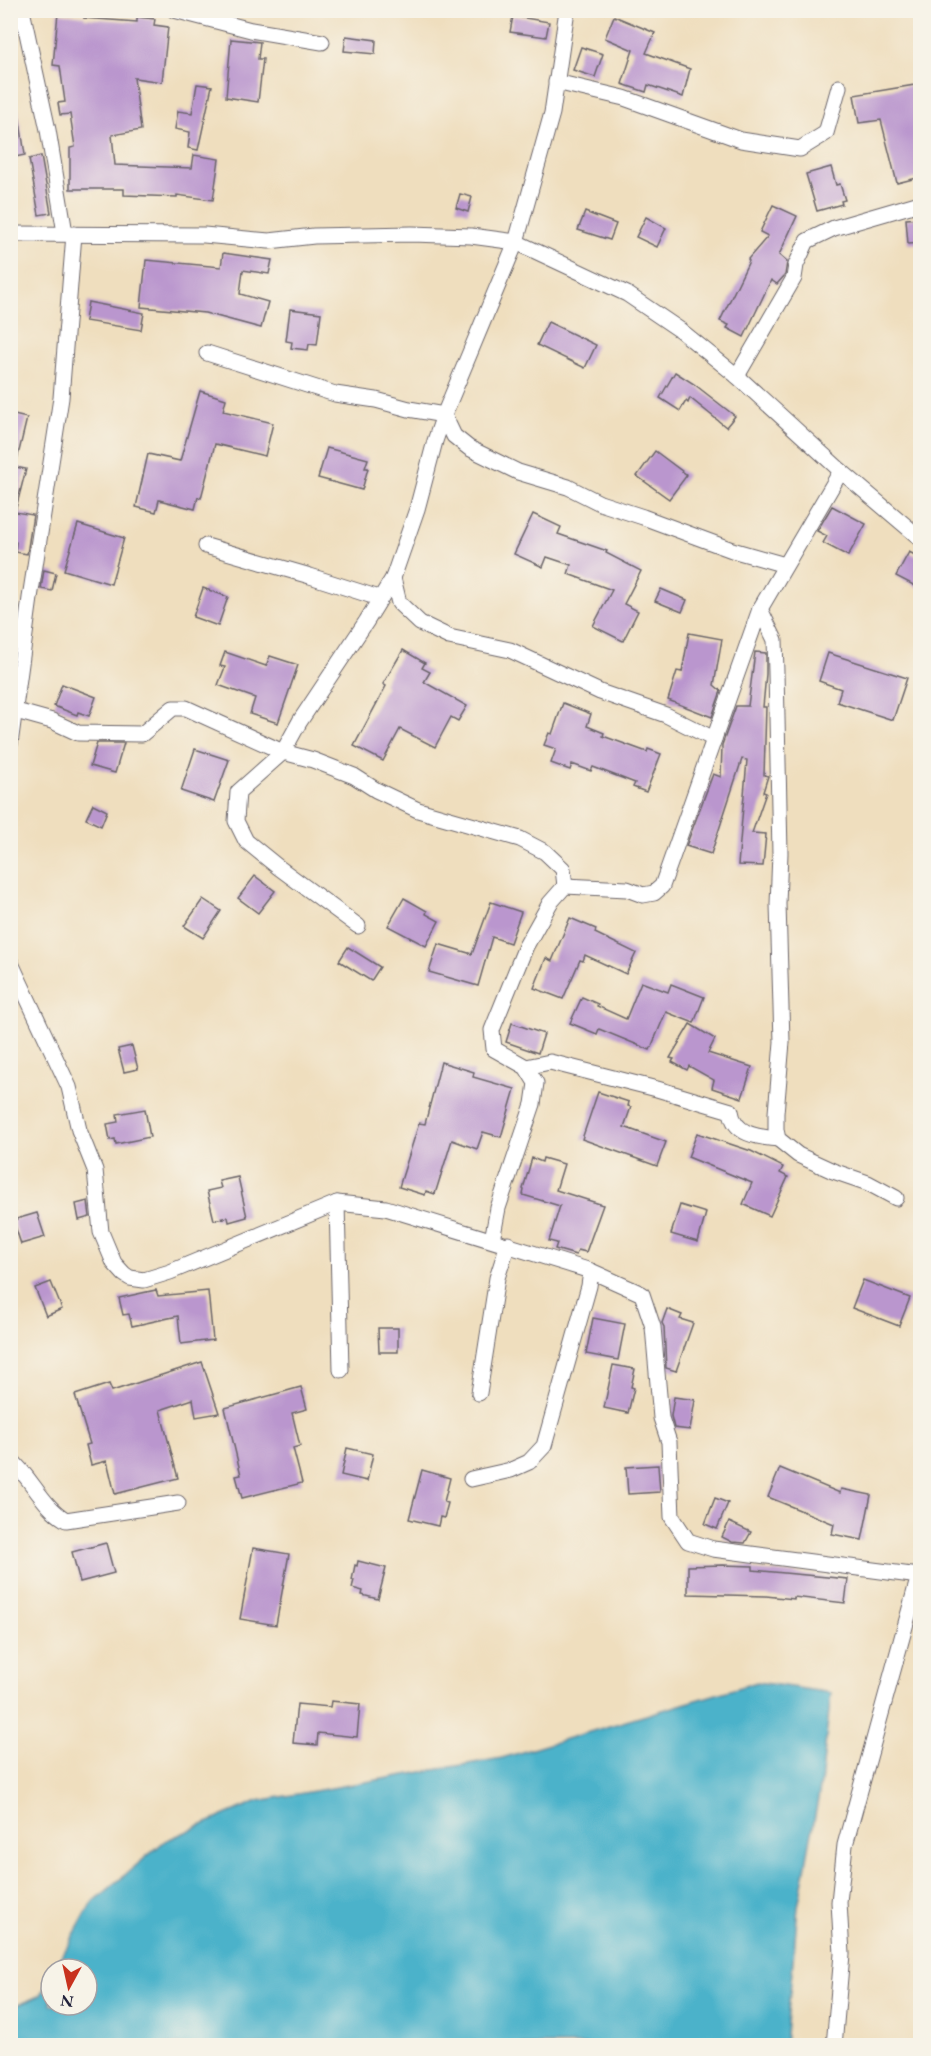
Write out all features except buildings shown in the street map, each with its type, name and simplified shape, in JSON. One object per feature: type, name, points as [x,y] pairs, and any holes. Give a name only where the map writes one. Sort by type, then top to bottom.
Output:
[{"type":"street","points":[[11,743],[61,398],[69,233],[22,10]]},
{"type":"street","points":[[174,10],[251,30],[322,42]]},
{"type":"street","points":[[358,926],[246,842],[236,821],[238,792],[282,752],[393,578],[417,509],[444,415],[516,242],[552,113],[567,10]]},
{"type":"street","points":[[556,82],[624,99],[741,140],[800,149],[826,133],[839,87]]},
{"type":"street","points":[[737,376],[794,278],[796,265],[807,241],[834,228],[921,203]]},
{"type":"street","points":[[10,234],[204,235],[269,241],[314,236],[411,234],[471,236],[516,242],[627,294],[680,330],[737,376],[841,471],[921,538]]},
{"type":"street","points":[[207,353],[335,394],[376,400],[444,415]]},
{"type":"street","points":[[444,415],[454,436],[461,442],[519,472],[568,487],[600,504],[785,566]]},
{"type":"street","points":[[565,886],[627,889],[643,895],[654,893],[662,886],[760,609],[841,471]]},
{"type":"street","points":[[206,546],[379,598]]},
{"type":"street","points":[[393,578],[399,603],[420,623],[449,637],[510,650],[600,692],[666,715],[714,739]]},
{"type":"street","points":[[760,609],[775,640],[777,672],[780,853],[778,904],[782,1042],[776,1113],[778,1139]]},
{"type":"street","points":[[16,711],[52,720],[78,733],[142,734],[172,708],[186,708],[282,752],[313,760],[354,776],[376,790],[418,810],[520,839],[545,852],[562,869],[565,886]]},
{"type":"street","points":[[492,1240],[498,1208],[533,1104],[536,1083],[526,1067],[494,1049],[492,1030],[526,946],[550,903],[565,886]]},
{"type":"street","points":[[10,961],[69,1087],[79,1130],[95,1170],[101,1232],[114,1263],[124,1274],[130,1278],[144,1280],[170,1272],[337,1203],[386,1208],[591,1271],[642,1294],[652,1327],[661,1418],[669,1442],[672,1517],[688,1541],[713,1549],[920,1574],[845,1845],[839,1902],[842,1954],[834,2046]]},
{"type":"street","points":[[526,1067],[550,1062],[657,1089],[731,1111],[739,1128],[756,1137],[778,1139],[798,1155],[833,1172],[868,1182],[896,1198]]},
{"type":"street","points":[[337,1203],[341,1370]]},
{"type":"street","points":[[479,1393],[497,1278],[508,1244]]},
{"type":"street","points":[[471,1479],[511,1470],[529,1462],[544,1446],[589,1286],[591,1271]]},
{"type":"street","points":[[10,1458],[54,1513],[66,1520],[178,1503]]},
{"type":"water","points":[[757,1682],[831,1693],[821,1783],[798,1907],[785,2045],[11,2045],[11,2008],[39,1996],[39,2017],[99,2017],[99,1957],[62,1957],[91,1904],[165,1841],[258,1801],[502,1758]]}]
